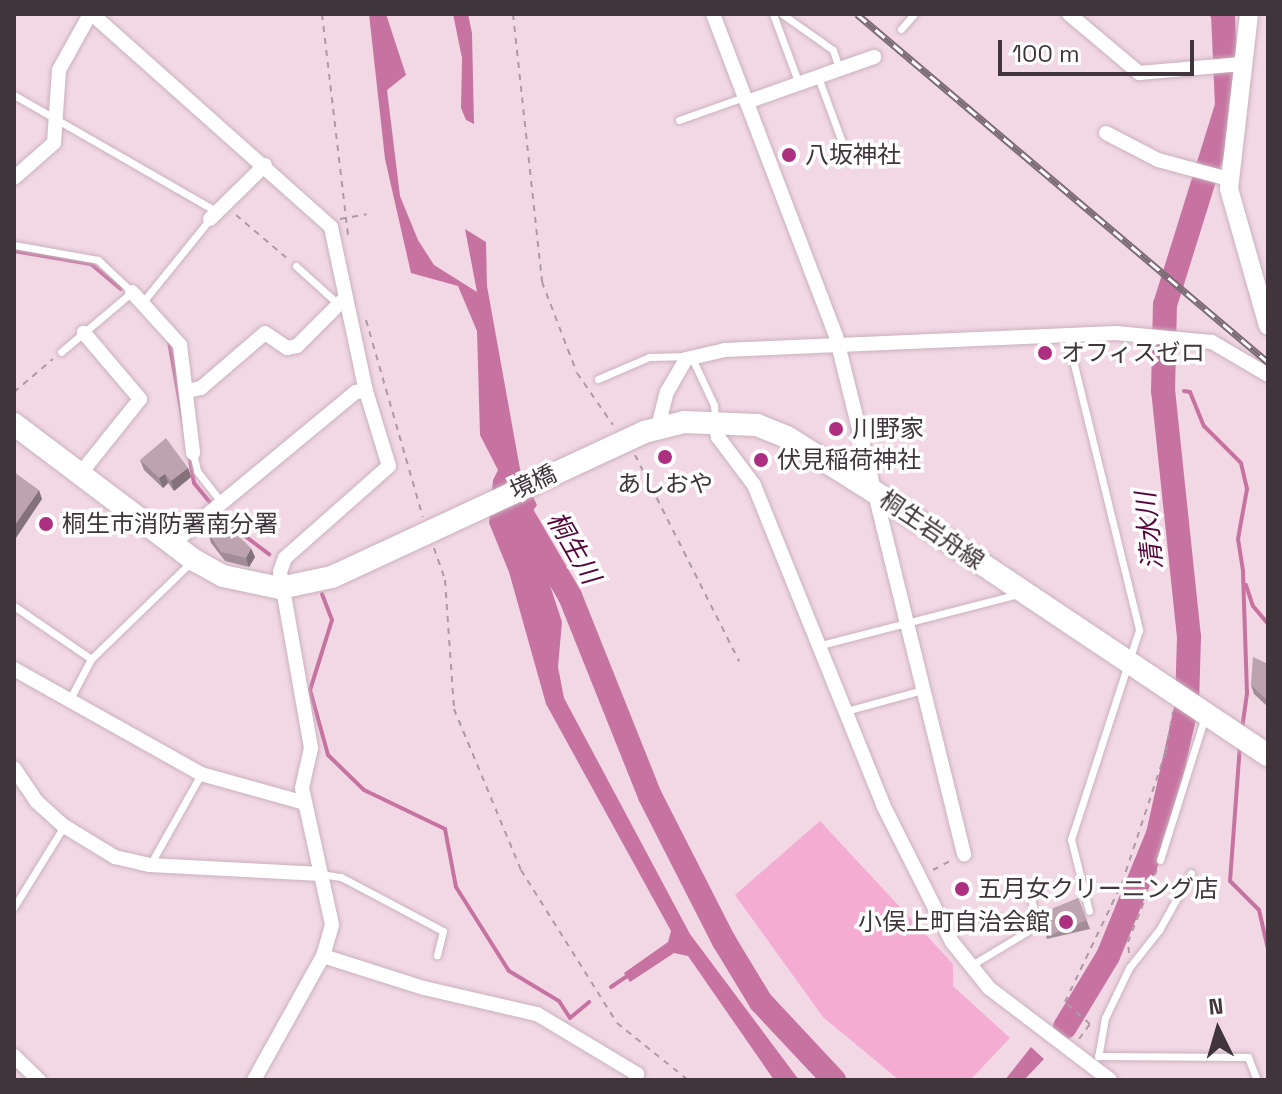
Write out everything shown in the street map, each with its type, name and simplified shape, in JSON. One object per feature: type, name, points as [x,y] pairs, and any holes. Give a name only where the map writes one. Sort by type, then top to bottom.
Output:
[{"type":"main road","name":"桐生岩舟線","points":[[626,441],[658,427],[715,422],[771,429],[876,493],[1202,712]]},
{"type":"main road","points":[[14,424],[194,560],[223,576],[280,588],[332,577],[433,529]]},
{"type":"main road","name":"境橋","points":[[433,529],[626,441]]},
{"type":"main road","points":[[1202,712],[1268,755]]},
{"type":"street","points":[[14,178],[47,152],[59,122],[59,70],[91,14],[265,165],[331,227],[342,301],[386,472],[285,558],[280,588],[311,748],[302,788],[332,925],[323,956],[254,1080]]},
{"type":"street","points":[[713,14],[839,345],[964,854]]},
{"type":"street","points":[[1069,14],[1139,73],[1238,64]]},
{"type":"street","points":[[1249,14],[1238,64],[1224,179],[1262,278],[1268,326]]},
{"type":"street","points":[[746,100],[874,57]]},
{"type":"street","points":[[1106,133],[1125,146],[1198,173],[1224,179]]},
{"type":"street","points":[[217,212],[265,165]]},
{"type":"street","points":[[137,297],[180,345],[193,453]]},
{"type":"street","points":[[187,391],[201,388],[265,333],[287,348],[297,346],[342,301]]},
{"type":"street","points":[[80,474],[140,399],[84,333]]},
{"type":"street","points":[[658,427],[667,392],[691,356],[1067,334],[1154,335],[1212,342],[1268,375]]},
{"type":"street","points":[[172,544],[356,392],[366,391]]},
{"type":"street","points":[[715,422],[718,437],[754,485],[815,646],[883,805],[969,967],[1021,1013],[1095,1059],[1110,1080]]},
{"type":"street","points":[[14,669],[71,697],[201,774],[305,803]]},
{"type":"street","points":[[14,768],[36,801],[64,826],[115,857],[150,865],[321,874]]},
{"type":"street","points":[[323,956],[424,988],[537,1014],[637,1074],[635,1080]]},
{"type":"street","points":[[14,1056],[39,1080]]},
{"type":"lane","points":[[773,14],[799,84]]},
{"type":"lane","points":[[782,14],[833,50],[839,70]]},
{"type":"lane","points":[[901,29],[914,14]]},
{"type":"lane","points":[[818,77],[843,145]]},
{"type":"lane","points":[[14,95],[217,212],[137,297],[61,352]]},
{"type":"lane","points":[[679,120],[746,100]]},
{"type":"lane","points":[[14,245],[98,260],[137,297]]},
{"type":"lane","points":[[296,266],[342,301]]},
{"type":"lane","points":[[1067,334],[1139,630],[1071,839],[1089,911]]},
{"type":"lane","points":[[598,379],[649,357],[691,356],[714,405],[715,422]]},
{"type":"lane","points":[[193,453],[197,471],[222,503]]},
{"type":"lane","points":[[71,697],[91,659],[194,560]]},
{"type":"lane","points":[[815,646],[1026,592]]},
{"type":"lane","points":[[14,606],[91,659]]},
{"type":"lane","points":[[844,712],[922,690]]},
{"type":"lane","points":[[1160,860],[1202,712]]},
{"type":"lane","points":[[150,865],[201,774]]},
{"type":"lane","points":[[14,907],[64,826]]},
{"type":"lane","points":[[1191,873],[1132,964],[1105,1018],[1095,1059],[1248,1057],[1257,1080]]},
{"type":"lane","points":[[321,874],[341,877],[443,931],[437,955]]},
{"type":"lane","points":[[969,967],[1038,925],[1028,888]]},
{"type":"path","points":[[322,14],[350,246]]},
{"type":"path","points":[[513,14],[542,282],[577,373],[626,441],[739,661]]},
{"type":"path","points":[[217,212],[296,266]]},
{"type":"path","points":[[339,219],[367,214]]},
{"type":"path","points":[[366,318],[433,529],[445,580],[454,709],[521,870],[617,1023],[688,1080]]},
{"type":"path","points":[[14,392],[61,352]]},
{"type":"path","points":[[1095,1059],[1078,1038],[1090,1024],[1066,1005],[1122,883],[1166,751],[1176,694]]},
{"type":"path","points":[[921,876],[964,854]]},
{"type":"path","points":[[1132,964],[1128,942],[1160,860]]},
{"type":"shaded area","points":[[369,14],[386,14],[406,75],[387,90],[400,196],[418,240],[434,265],[477,292],[465,229],[486,242],[487,286],[520,469],[537,505],[528,518],[562,622],[558,667],[564,698],[690,934],[799,1080],[774,1080],[688,956],[674,953],[630,982],[624,973],[668,942],[671,931],[546,704],[509,572],[489,523],[493,480],[498,470],[480,435],[477,331],[458,286],[411,273],[385,159]]},
{"type":"shaded area","points":[[453,14],[468,14],[472,33],[474,124],[466,120],[461,108],[462,58]]},
{"type":"shaded area","points":[[820,821],[953,964],[953,986],[1010,1038],[970,1080],[899,1080],[823,1017],[735,895]]},
{"type":"shaded area","points":[[1031,1047],[1044,1059],[1024,1080],[1005,1080]]},
{"type":"building","points":[[166,438],[188,468],[171,481],[165,474],[159,478],[140,460]]},
{"type":"building","points":[[14,472],[39,490],[14,526]]},
{"type":"building","points":[[223,521],[251,548],[246,558],[221,552],[208,533]]},
{"type":"building","points":[[1253,657],[1268,664],[1268,701],[1251,685]]},
{"type":"building","name":"小俣上町自治会館","points":[[1078,898],[1087,920],[1050,935],[1041,913]]},
{"type":"waterway","points":[[1211,14],[1223,29]]},
{"type":"waterway","name":"清水川","points":[[1065,1027],[1108,956],[1158,834],[1187,704],[1189,637],[1163,391],[1165,305],[1227,106],[1223,14]]},
{"type":"waterway","points":[[14,251],[91,264],[121,289]]},
{"type":"waterway","points":[[169,341],[194,483],[226,522],[269,554]]},
{"type":"waterway","points":[[1184,391],[1190,392],[1204,426],[1241,463],[1247,489],[1238,539],[1243,572]]},
{"type":"waterway","name":"桐生川","points":[[515,502],[570,596],[650,796],[724,941],[761,1002],[834,1080]]},
{"type":"waterway","points":[[1242,729],[1247,693],[1243,571]]},
{"type":"waterway","points":[[1246,585],[1253,606],[1268,624]]},
{"type":"waterway","points":[[322,594],[332,620],[310,690],[328,755],[364,790],[445,829],[456,887],[509,971],[559,1001],[570,1018],[589,1002]]},
{"type":"waterway","points":[[1240,745],[1230,881],[1259,910],[1268,949]]},
{"type":"waterway","points":[[611,987],[629,975]]},
{"type":"railway","points":[[857,14],[1268,362]]},
{"type":"place","name":"八坂神社","points":[[789,155]]},
{"type":"place","name":"オフィスゼロ","points":[[1045,353]]},
{"type":"place","name":"川野家","points":[[836,429]]},
{"type":"place","name":"あしおや","points":[[665,457]]},
{"type":"place","name":"伏見稲荷神社","points":[[761,460]]},
{"type":"place","name":"桐生市消防署南分署","points":[[46,524]]},
{"type":"place","name":"五月女クリーニング店","points":[[962,889]]},
{"type":"place","name":"小俣上町自治会館","points":[[1066,922]]}]
